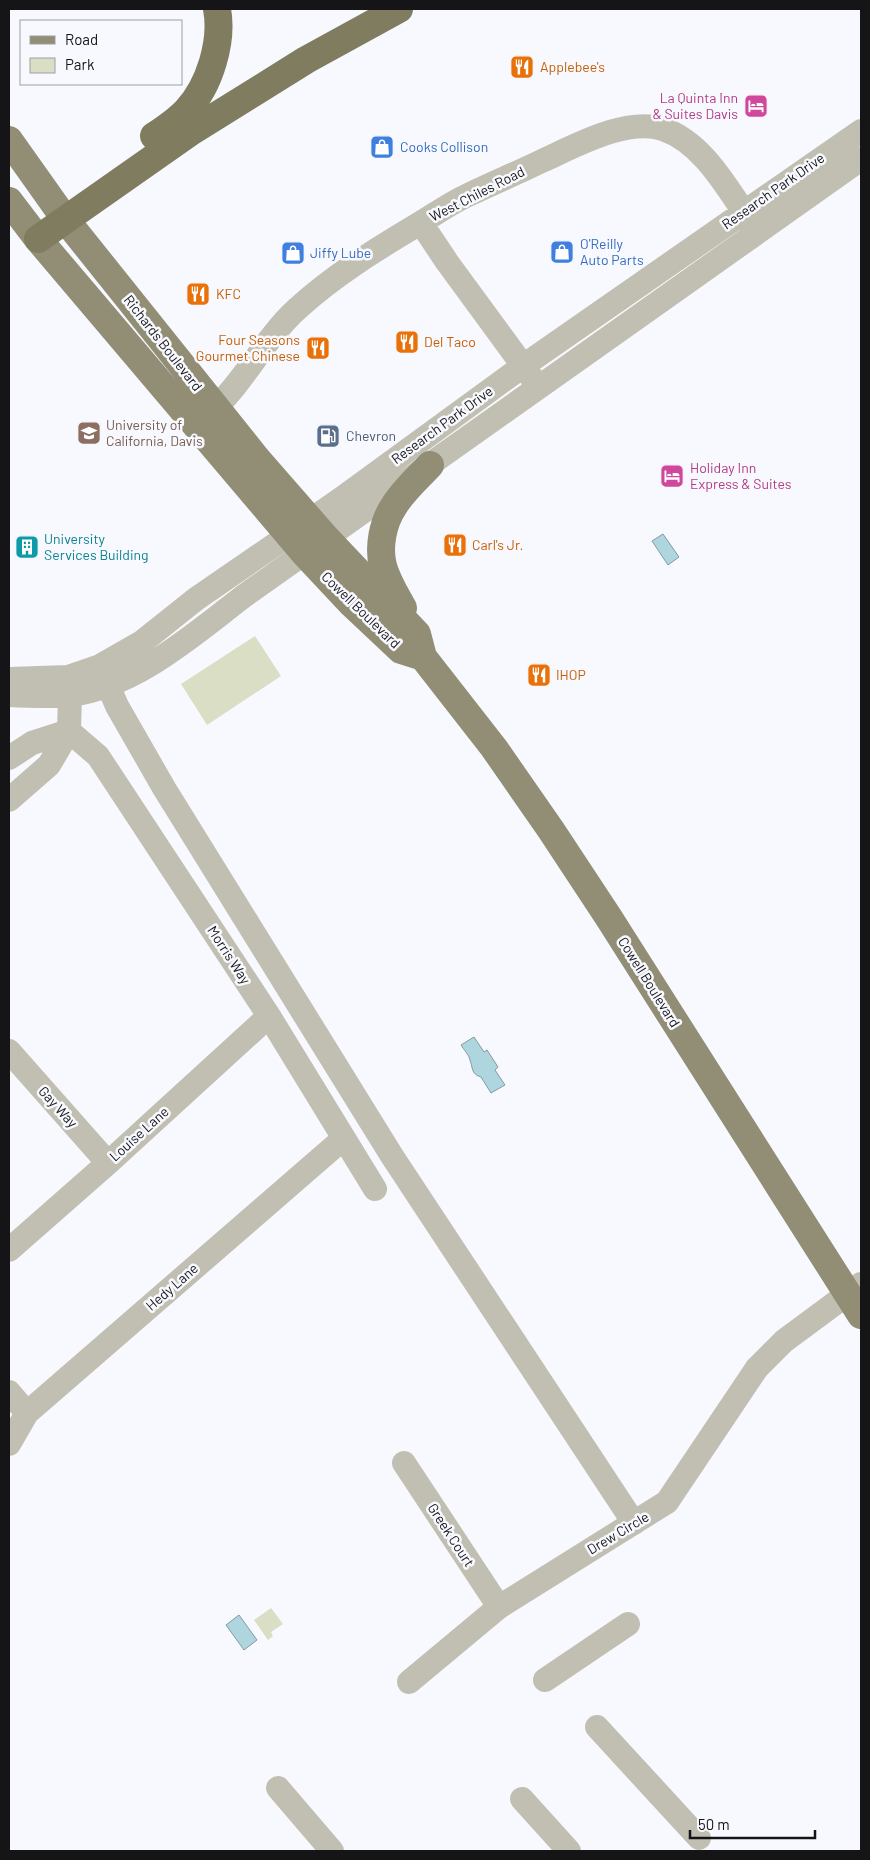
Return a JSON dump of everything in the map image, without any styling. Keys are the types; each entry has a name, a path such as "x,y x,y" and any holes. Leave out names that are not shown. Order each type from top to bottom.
{"highway":[{"path":"33,232 173,123 188,109 201,91 208,74 216,46 217,9"},
{"path":"60,212 306,60 399,9"}],"main road":[{"name":"Richards Boulevard","path":"9,140 60,212 215,408 307,537"},
{"name":"Richards Boulevard","path":"9,201 33,232 307,537"},
{"path":"420,646 383,567 381,555 386,521 394,506 430,465"},
{"name":"Cowell Boulevard","path":"307,537 350,602 400,650 420,646 556,838 857,1297"}],"street":[{"name":"West Chiles Road","path":"215,408 229,394 281,326 296,310 370,254 465,197 566,150 622,129 645,125 663,129 682,137 697,148 758,231"},
{"name":"Research Park Drive","path":"9,695 69,686 103,676 143,669 176,648 244,596 307,537 341,499 523,366 861,131"},
{"name":"Research Park Drive","path":"307,537 430,465 861,159"},
{"path":"421,222 447,262 539,387"},
{"path":"103,676 116,706 164,788 392,1156 634,1523"},
{"name":"Research Park Drive","path":"9,679 69,686"},
{"path":"9,800 49,765 69,731 69,686"},
{"path":"9,758 32,743 69,731"},
{"name":"Morris Way","path":"69,731 98,756 269,1016 375,1189"},
{"name":"Louise Lane","path":"9,1250 108,1163 269,1016"},
{"name":"Gay Way","path":"9,1051 108,1163"},
{"name":"Hedy Lane","path":"9,1444 27,1413 344,1138"},
{"name":"Drew Circle","path":"409,1682 499,1607 666,1502 757,1368 784,1342 857,1297"},
{"path":"9,1392 27,1413"},
{"name":"Greek Court","path":"404,1463 499,1607"},
{"path":"545,1680 628,1624"},
{"path":"597,1727 699,1838"},
{"path":"278,1788 332,1851"},
{"path":"522,1800 569,1851"}],"green space":[{"path":"255,636 281,676 207,725 181,684"},
{"path":"271,1608 283,1624 271,1632 273,1636 268,1640 254,1620"}],"water":[{"path":"663,534 679,557 668,565 652,541"},
{"path":"474,1037 484,1052 487,1050 498,1067 495,1070 505,1085 491,1093 481,1077 474,1072 469,1056 461,1045"},
{"path":"239,1615 257,1640 244,1650 226,1625"}],"place":[{"name":"Applebee's","path":"522,67"},
{"name":"La Quinta Inn & Suites Davis","path":"756,106"},
{"name":"Cooks Collison","path":"382,147"},
{"name":"O'Reilly Auto Parts","path":"562,252"},
{"name":"Jiffy Lube","path":"293,253"},
{"name":"KFC","path":"198,294"},
{"name":"Del Taco","path":"407,342"},
{"name":"Four Seasons Gourmet Chinese","path":"318,348"},
{"name":"University of California, Davis","path":"89,433"},
{"name":"Chevron","path":"328,436"},
{"name":"Holiday Inn Express & Suites","path":"672,476"},
{"name":"Carl's Jr.","path":"455,545"},
{"name":"University Services Building","path":"27,547"},
{"name":"IHOP","path":"539,675"}]}
